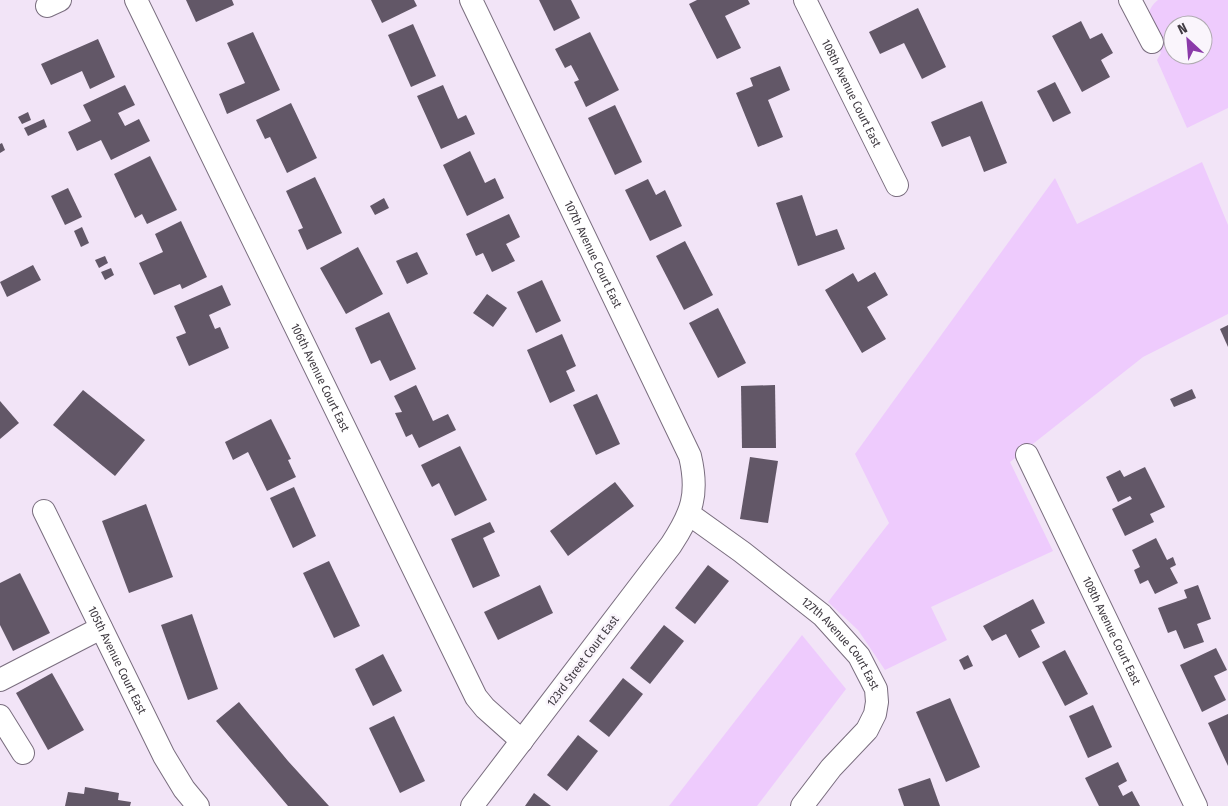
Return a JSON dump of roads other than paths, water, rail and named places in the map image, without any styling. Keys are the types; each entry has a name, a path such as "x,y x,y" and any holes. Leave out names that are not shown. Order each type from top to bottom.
{"street":[{"name":"106th Avenue Court East","path":"136,0 476,697 485,708 522,741"},
{"name":"107th Avenue Court East","path":"471,0 690,456 695,489 689,514"},
{"name":"108th Avenue Court East","path":"806,0 897,185"},
{"path":"1130,0 1152,42"},
{"name":"108th Avenue Court East","path":"1027,455 1196,806"},
{"name":"105th Avenue Court East","path":"44,511 164,756 184,789 198,806"},
{"name":"123rd Street Court East","path":"472,806 672,545 689,514"},
{"name":"127th Avenue Court East","path":"689,514 742,552 822,615 859,656 876,689 877,702 875,714 867,730 831,768 802,806"},
{"path":"0,680 101,628"},
{"path":"0,716 23,753"}]}
